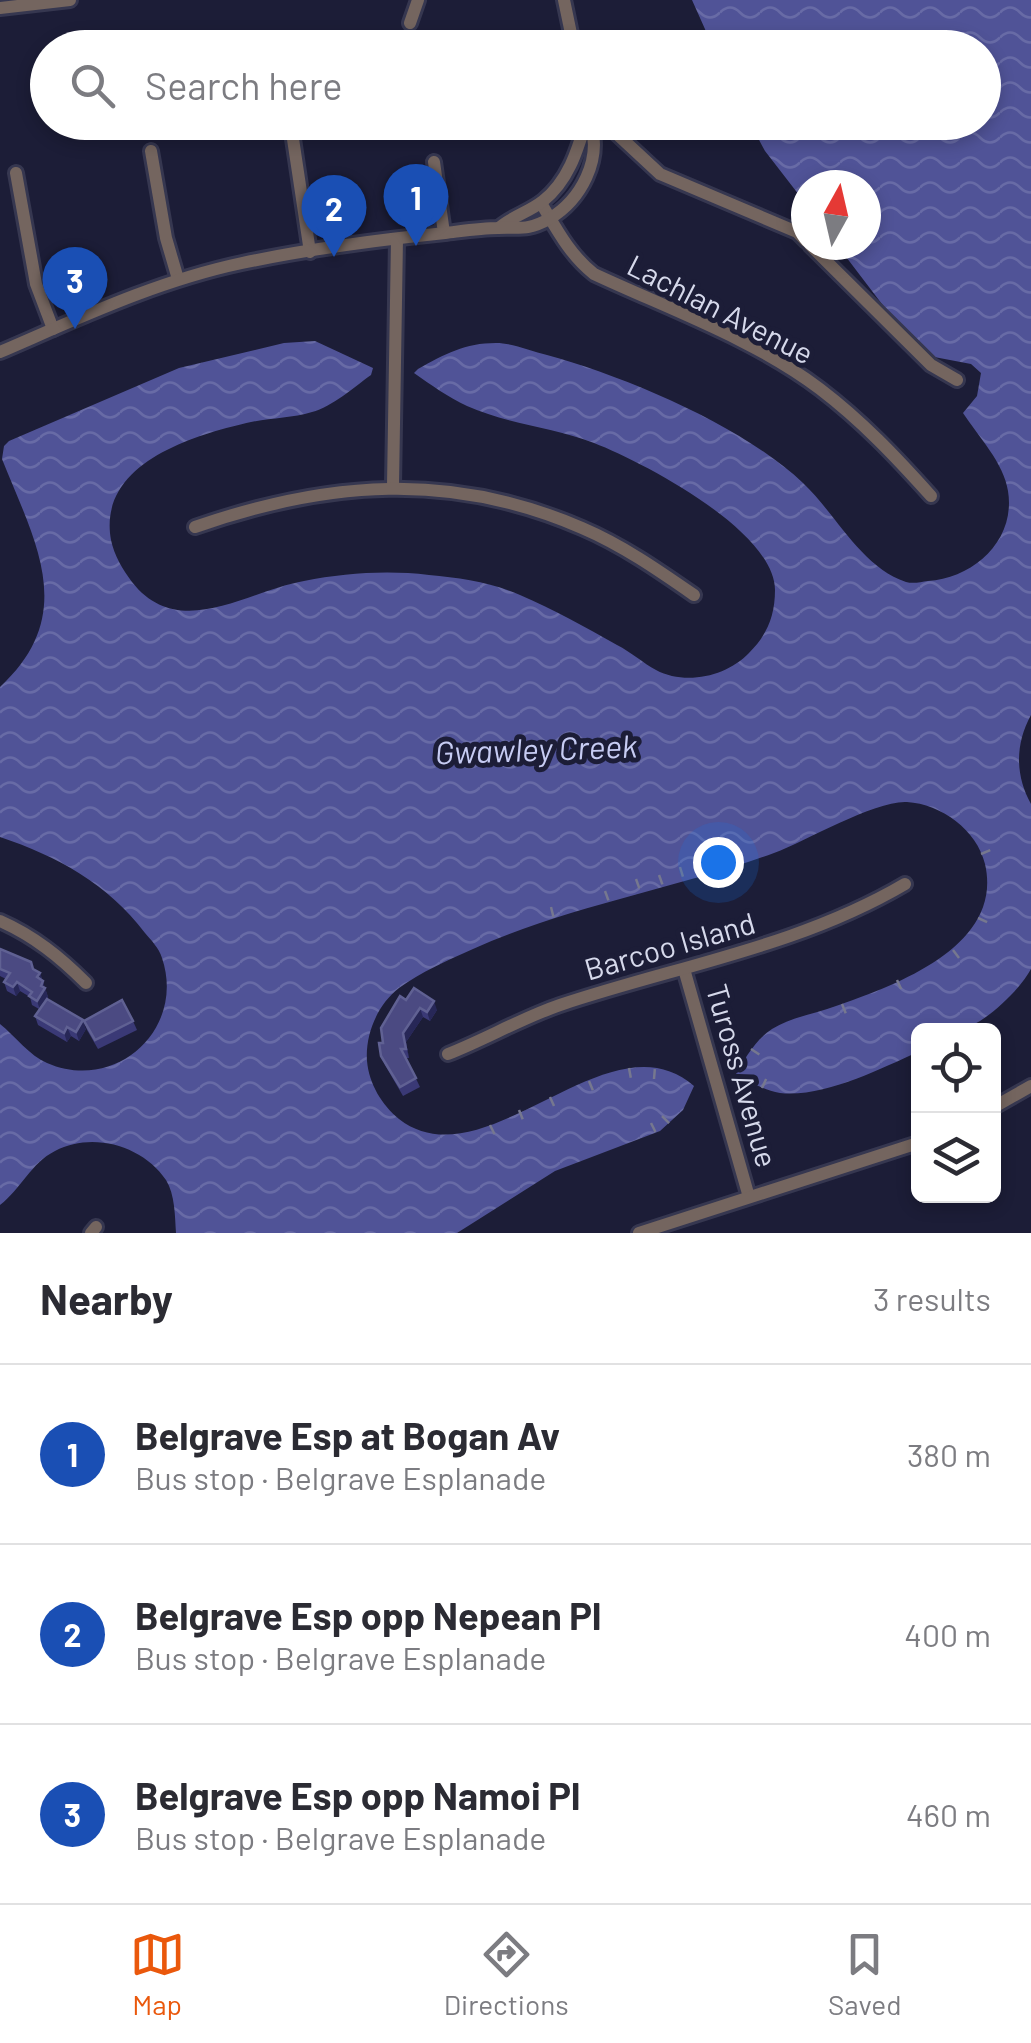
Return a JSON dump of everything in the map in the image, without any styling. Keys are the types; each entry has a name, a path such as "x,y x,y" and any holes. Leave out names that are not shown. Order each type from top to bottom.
{"street":[{"path":"0,8 70,0"},
{"path":"410,23 418,0"},
{"path":"564,0 570,30"},
{"path":"293,140 310,252"},
{"path":"500,227 541,203 568,172 581,140"},
{"path":"0,352 178,279 241,263 444,233 500,227 518,231 550,218 573,198 588,174 595,140"},
{"path":"623,140 660,174 791,229"},
{"path":"151,151 166,238 178,279"},
{"path":"434,162 444,233"},
{"path":"16,173 36,284 53,329"},
{"name":"Lachlan Avenue","path":"541,203 577,260 594,274 749,346 817,387 881,440 930,496"},
{"path":"394,486 398,239"},
{"path":"825,260 930,365 957,380"},
{"path":"195,527 248,508 312,494 394,486 460,494 521,506 582,528 634,554 694,595"},
{"name":"Barcoo Island","path":"448,1054 556,1006 826,923 905,884"},
{"path":"0,921 40,943 86,983"},
{"name":"Tuross Avenue","path":"684,969 749,1197"},
{"path":"1001,1103 1031,1086"},
{"path":"639,1233 911,1145"}],"path":[{"path":"981,854 993,849"},
{"path":"707,860 711,872"},
{"path":"680,867 684,880"},
{"path":"659,874 663,886"},
{"path":"636,879 641,893"},
{"path":"605,892 609,902"},
{"path":"550,907 554,919"},
{"path":"978,918 989,923"},
{"path":"953,950 959,958"},
{"path":"897,980 902,990"},
{"path":"842,1004 846,1014"},
{"path":"751,1048 760,1055"},
{"path":"654,1080 655,1067"},
{"path":"629,1068 631,1079"},
{"path":"762,1088 767,1077"},
{"path":"590,1081 594,1093"},
{"path":"550,1096 554,1106"},
{"path":"519,1110 523,1120"},
{"path":"662,1116 670,1124"},
{"path":"651,1123 656,1134"},
{"path":"490,1126 495,1135"}],"water":[{"name":"Gwawley Creek","path":"692,0 1031,0 1031,715 1022,737 1019,760 1031,804 1031,969 1010,997 976,1023 911,1023 911,1055 851,1081 814,1091 780,1093 735,1075 755,1044 772,1029 915,973 962,939 978,918 987,893 985,864 974,840 945,814 920,804 894,803 774,853 509,934 435,967 392,995 371,1030 367,1051 370,1078 382,1101 399,1119 433,1134 469,1132 586,1081 624,1069 660,1069 694,1086 683,1110 660,1131 555,1171 457,1233 176,1233 174,1206 166,1180 144,1158 101,1142 85,1142 55,1151 0,1205 0,1024 47,1063 73,1070 97,1069 120,1062 154,1030 164,1009 167,984 157,948 115,900 61,863 0,837 0,687 24,660 38,632 44,605 37,548 2,459 4,446 179,368 284,343 315,341 373,368 371,375 320,409 228,428 178,445 134,472 119,491 111,513 112,546 132,582 151,600 171,609 192,611 335,576 429,575 498,587 532,600 668,675 706,676 740,661 765,632 772,617 775,590 769,568 754,545 731,523 673,482 616,452 467,406 414,373 465,347 502,343 579,364 647,390 749,442 803,483 862,552 890,575 917,583 961,573 976,564 998,540 1009,509 1006,481 996,460 963,413 977,396 981,373 971,364 929,356 888,312 848,260 881,260 881,170 791,170 791,185 759,140 1001,140 1001,30 705,30"}],"building":[{"path":"0,949 31,962 40,973 37,977 45,988 37,1001 29,996 32,992 17,982 13,987 4,982 10,973 0,969"},
{"path":"414,988 434,1001 427,1012 420,1008 403,1033 406,1049 401,1049 416,1078 400,1087 381,1056 381,1028 400,996 406,1000"},
{"path":"47,999 83,1020 76,1032 67,1027 64,1033 35,1016"},
{"path":"122,1000 133,1021 95,1040 84,1021"}],"place":[{"name":"Belgrave Esp at Bogan Av","path":"416,246"},
{"name":"Belgrave Esp opp Nepean Pl","path":"334,257"},
{"name":"Belgrave Esp opp Namoi Pl","path":"75,329"}]}
